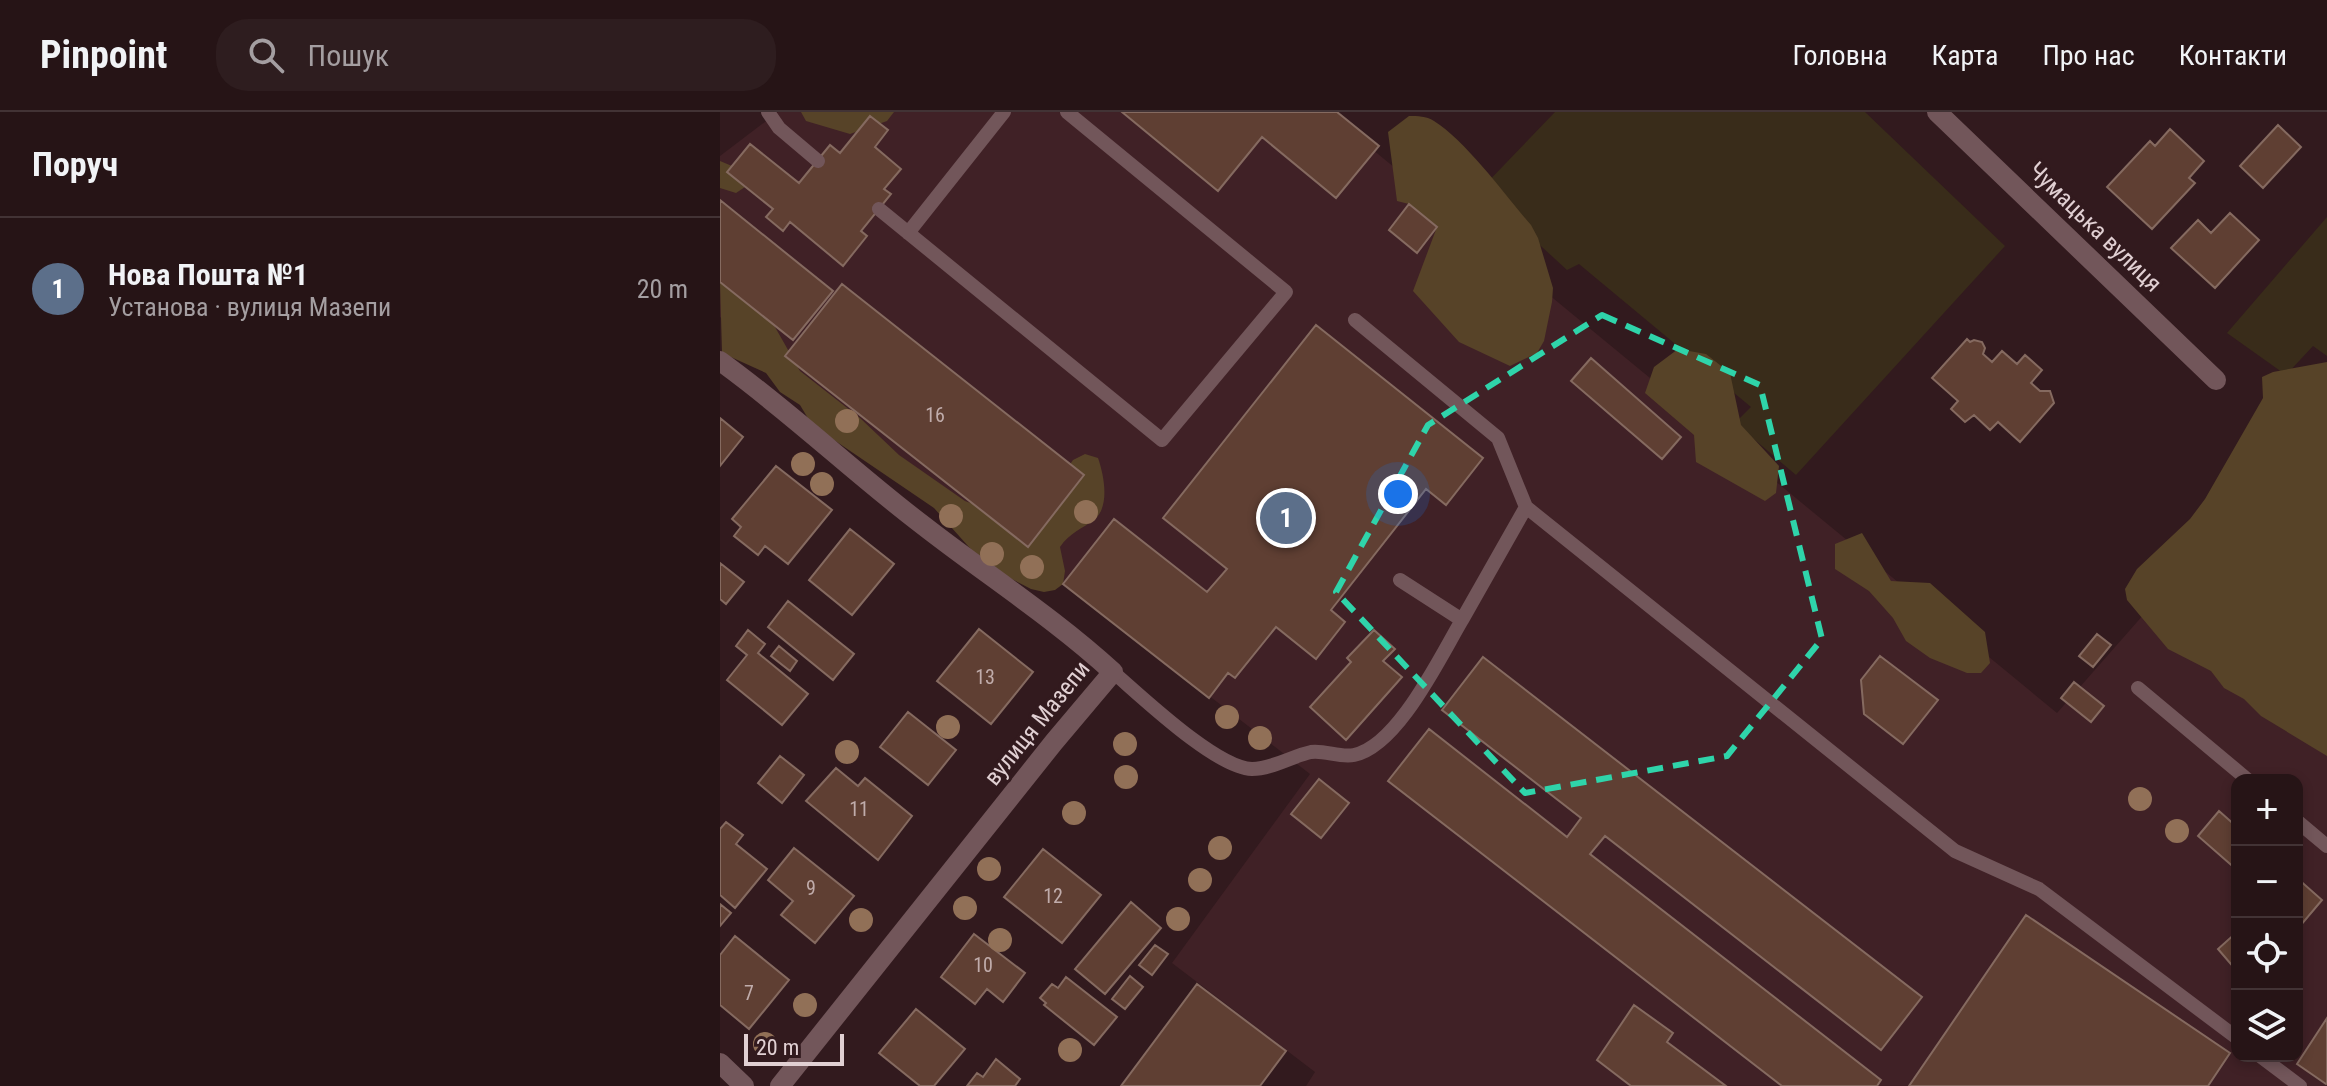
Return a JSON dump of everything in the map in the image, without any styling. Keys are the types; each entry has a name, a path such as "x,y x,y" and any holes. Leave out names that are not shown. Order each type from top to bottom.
{"street":[{"name":"Чумацька вулиця","path":"1937,112 2216,380"},
{"name":"вулиця Мазепи","path":"720,361 755,386 922,525 1079,640 1113,672 780,1086"},
{"path":"720,1063 744,1086"}],"lane":[{"path":"768,112 779,128 818,161"},
{"path":"908,233 1004,112"},
{"path":"879,209 1162,440 1286,292 1067,112"},
{"path":"1355,320 1498,438 1526,507 1955,851 2039,889 2231,1033"},
{"path":"1113,672 1191,738 1229,761 1250,769 1313,752 1350,756 1366,751 1397,727 1526,507"},
{"path":"1400,580 1462,620"},
{"path":"2138,688 2241,774"},
{"path":"2303,826 2327,846"},
{"path":"2268,1062 2300,1086"}],"highlighted area":[{"path":"1602,315 1760,385 1822,639 1727,756 1525,793 1336,592 1428,425"}],"shaded area":[{"path":"778,112 1327,112 2057,713 2327,406 2327,1086 1306,1086 1315,1072 1172,963 1310,774 720,317 720,156"},
{"path":"801,112 894,112 887,121 850,134 806,121"},
{"path":"1555,112 1865,112 2005,246 1796,475 1735,423 1751,407 1579,264 1567,270 1480,190"},
{"path":"1409,116 1431,119 1447,130 1485,170 1531,225 1538,238 1553,288 1544,341 1537,353 1510,366 1459,342 1413,291 1437,227 1409,204 1397,201 1388,132"},
{"path":"720,161 732,166 745,187 736,193 720,188"},
{"path":"2327,217 2327,356 2313,346 2286,375 2227,333"},
{"path":"720,282 748,299 775,327 800,371 860,418 899,455 965,501 1029,524 1073,460 1085,454 1098,458 1104,481 1103,506 1095,519 1060,547 1065,571 1063,584 1055,590 1044,592 1031,589 985,565 934,508 812,425 800,405 780,392 766,373 722,353"},
{"path":"1678,349 1706,354 1730,373 1741,425 1779,466 1776,493 1765,501 1696,462 1694,435 1645,393 1654,367"},
{"path":"2327,362 2327,756 2261,716 2244,699 2224,688 2211,671 2168,649 2127,600 2125,589 2137,569 2190,519 2205,499 2263,398 2262,377"},
{"path":"1862,533 1891,581 1930,583 1985,632 1990,663 1981,673 1967,673 1930,658 1906,641 1893,618 1869,591 1835,569 1835,544"}],"building":[{"path":"1122,112 1337,112 1379,146 1336,198 1262,137 1218,191"},
{"path":"870,116 888,130 875,147 901,169 884,189 891,194 861,231 867,236 843,266 790,222 783,231 766,217 773,209 727,172 750,144 799,183 830,145 840,153"},
{"path":"2278,125 2301,147 2263,188 2240,166"},
{"path":"2170,129 2204,161 2189,178 2195,183 2152,229 2107,187 2150,141 2155,146"},
{"path":"720,200 833,291 793,340 720,282"},
{"path":"1409,204 1437,227 1417,253 1389,230"},
{"path":"2230,213 2259,240 2215,288 2171,248 2198,220 2211,233"},
{"path":"842,284 1084,475 1028,547 785,356"},
{"path":"1316,325 1483,458 1446,505 1426,489 1331,610 1345,622 1316,659 1276,627 1235,678 1228,673 1209,698 1063,584 1114,519 1207,592 1227,569 1163,518"},
{"path":"1967,339 1982,342 1985,348 1983,354 1992,362 2002,351 2017,364 2025,355 2042,370 2031,383 2040,391 2050,391 2054,403 2020,442 1998,422 1990,430 1974,415 1965,422 1951,409 1958,401 1932,378"},
{"path":"1591,358 1681,437 1662,459 1571,381"},
{"path":"720,418 743,437 720,466"},
{"path":"776,466 832,510 788,564 765,546 758,555 734,536 741,527 732,519"},
{"path":"850,529 894,564 852,615 809,580"},
{"path":"720,563 744,582 726,604 720,599"},
{"path":"788,601 854,654 833,680 768,627"},
{"path":"979,629 1033,672 991,724 937,681"},
{"path":"748,630 765,644 758,653 808,694 782,725 727,680 747,655 736,646"},
{"path":"1374,630 1395,649 1383,661 1402,677 1346,740 1310,707 1351,662 1347,658"},
{"path":"2097,634 2111,645 2093,667 2079,656"},
{"path":"779,646 797,661 790,671 771,656"},
{"path":"1880,656 1938,700 1903,744 1864,714 1861,680"},
{"path":"1483,657 1922,997 1881,1050 1605,836 1590,854 1881,1080 1877,1086 1782,1086 1388,781 1429,729 1567,837 1581,818 1442,710"},
{"path":"2074,682 2104,706 2091,722 2061,698"},
{"path":"908,712 956,750 928,785 880,747"},
{"path":"780,756 804,775 782,803 758,783"},
{"path":"836,768 858,786 865,778 912,816 878,860 806,801"},
{"path":"1319,779 1349,803 1321,838 1291,814"},
{"path":"2219,811 2231,822 2231,865 2198,836"},
{"path":"726,822 743,835 736,844 767,869 735,908 720,895 720,829"},
{"path":"794,848 854,896 815,943 781,915 793,901 768,880"},
{"path":"1043,849 1101,895 1062,943 1004,897"},
{"path":"2303,883 2322,900 2303,923"},
{"path":"1131,902 1161,928 1105,994 1075,969"},
{"path":"720,904 731,913 720,926"},
{"path":"2026,915 2230,1053 2208,1086 1909,1086"},
{"path":"974,934 1025,973 1003,1002 987,989 975,1004 941,977"},
{"path":"735,936 789,980 749,1029 720,1005 720,955"},
{"path":"2231,937 2231,964 2218,949"},
{"path":"1155,945 1168,954 1152,975 1139,965"},
{"path":"1130,976 1143,987 1125,1009 1112,999"},
{"path":"1066,977 1117,1017 1094,1045 1044,1005 1046,1003 1040,998 1052,984 1058,988"},
{"path":"1197,984 1286,1051 1260,1086 1121,1086"},
{"path":"1634,1005 1673,1033 1667,1042 1726,1086 1631,1086 1597,1060"},
{"path":"916,1009 965,1049 934,1086 920,1086 879,1053"},
{"path":"2327,1018 2326,1084 2297,1064 2303,1062 2303,1055"},
{"path":"996,1059 1020,1079 1015,1086 967,1086 977,1073 983,1077"}],"place":[{"name":"Нова Пошта №1","path":"1286,518"}]}
